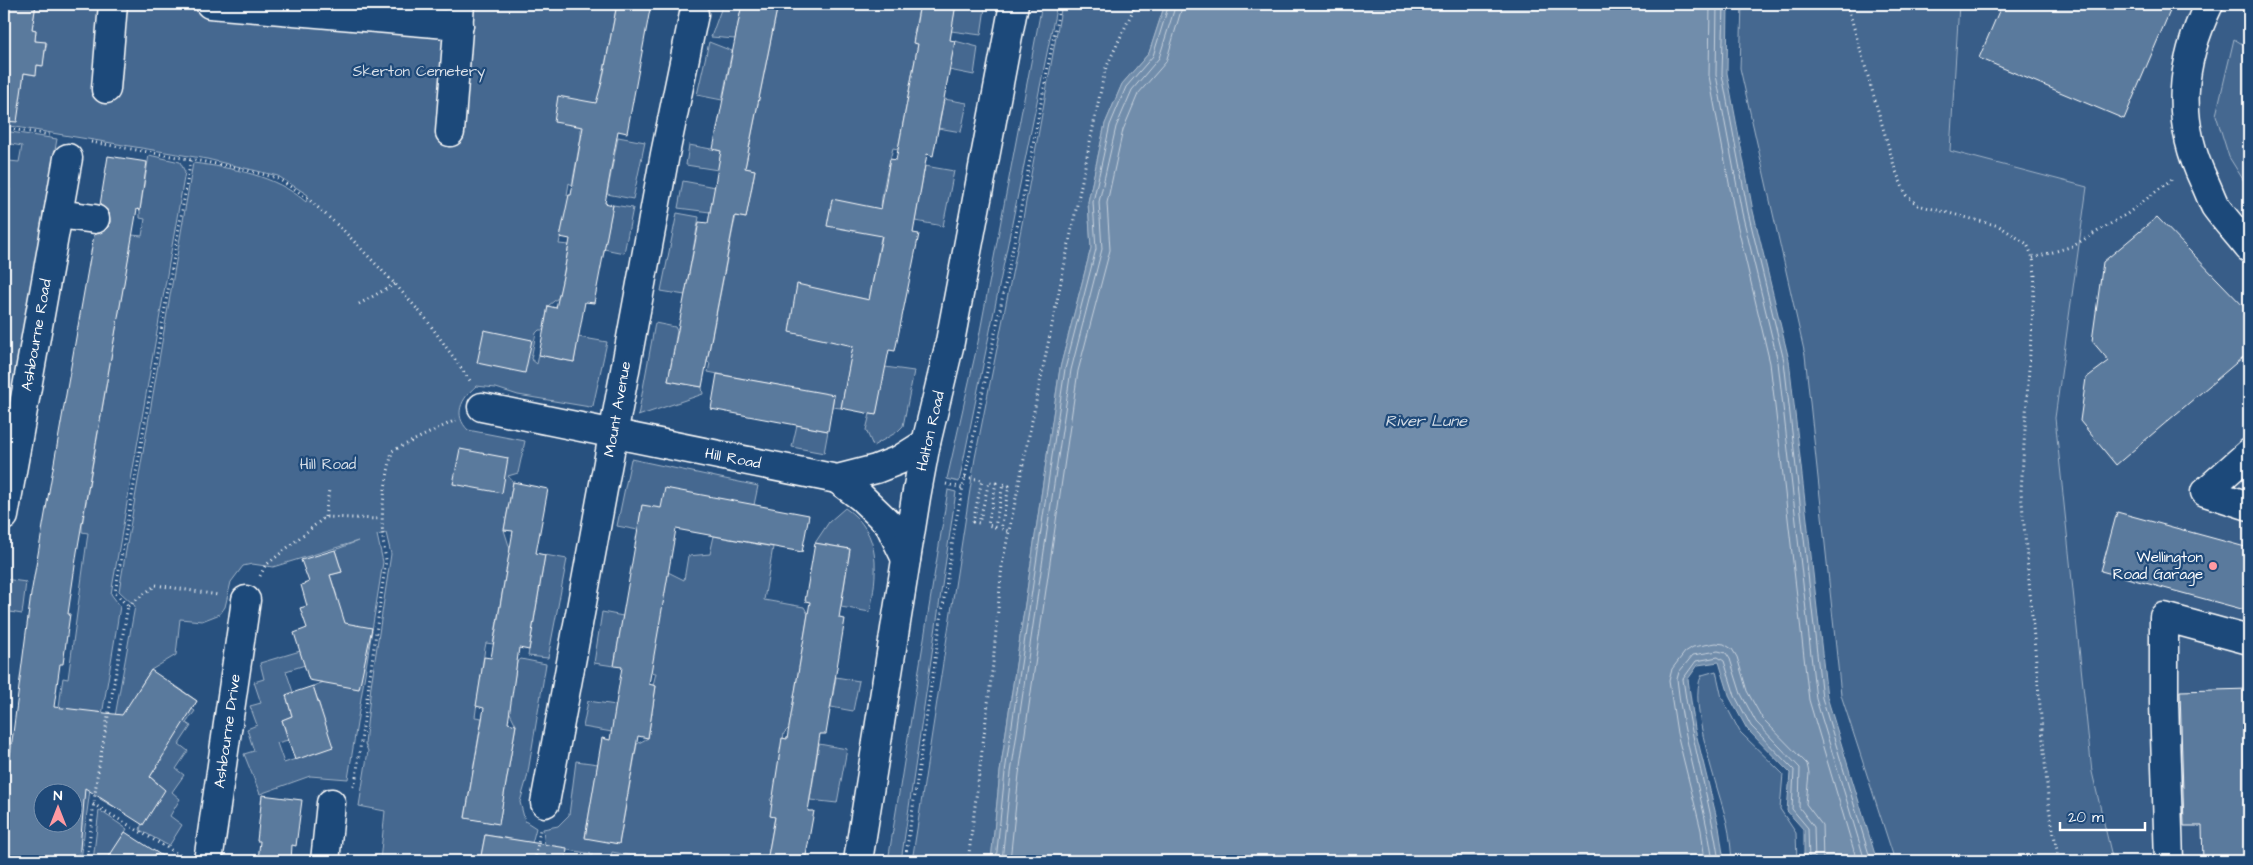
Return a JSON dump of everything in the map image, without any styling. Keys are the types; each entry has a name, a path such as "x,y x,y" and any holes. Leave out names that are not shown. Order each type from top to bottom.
{"street":[{"path":"106,89 113,4"},
{"path":"210,4 459,15 450,132"},
{"name":"Halton Road","path":"858,861 926,443 949,347 1014,4"},
{"path":"2209,4 2201,20 2187,66 2184,110 2187,138 2195,162 2215,205 2249,248"},
{"name":"Mount Avenue","path":"543,813 612,434 665,154 694,14"},
{"name":"Ashbourne Road","path":"4,516 70,145"},
{"path":"58,214 95,219"},
{"name":"Hill Road","path":"482,406 837,479 861,497 889,524 906,559"},
{"name":"Hill Road","path":"837,479 876,469 899,460 926,443"},
{"path":"2249,453 2204,492 2249,506"},
{"name":"Ashbourne Drive","path":"195,859 234,598"},
{"path":"2169,861 2164,702 2164,617 2249,640"},
{"path":"325,861 331,803"}],"path":[{"path":"905,861 955,525 1060,4"},
{"path":"968,861 993,664 1002,565 1105,70 1136,4"},
{"path":"1847,4 1895,169 1906,195 1918,206 1999,226 2027,244 2033,258 2035,275 2020,491 2049,808 2059,861"},
{"path":"4,128 70,145 191,159 278,178 305,196 344,231 395,284 426,319 477,391 482,406 392,451 381,519 386,560 356,779"},
{"path":"128,606 115,593 191,159"},
{"path":"2033,258 2072,246 2088,237 2126,214 2195,162"},
{"path":"359,304 395,284"},
{"path":"965,477 982,480 973,522 979,523 989,482 996,483 988,525 995,527 1002,484 1009,486 1001,529 1010,531"},
{"path":"940,483 963,488"},
{"path":"325,517 329,490"},
{"path":"266,566 325,517 381,519"},
{"path":"87,861 93,804 128,606 156,585 234,598"},
{"path":"93,804 195,859"},
{"path":"535,861 543,813"}],"shaded area":[{"path":"1959,4 2249,4 2249,861 2113,861 2092,773 2055,418 2087,187 1950,151"}],"green space":[{"name":"Skerton Cemetery","path":"36,4 617,4 593,126 581,124 581,137 572,185 569,183 567,195 578,198 574,220 564,219 559,244 569,245 559,297 548,306 544,330 539,330 536,333 531,359 537,364 539,355 574,362 578,337 607,342 593,406 518,395 496,388 476,386 466,396 460,413 463,424 468,430 525,441 518,473 508,476 513,482 504,530 510,549 493,644 486,643 485,648 475,717 482,718 465,817 499,824 516,725 509,711 517,662 521,659 546,664 527,778 520,802 525,821 536,828 532,843 485,835 480,861 380,861 385,811 359,806 368,751 365,744 371,686 391,554 386,533 377,535 383,562 348,779 310,776 260,794 244,754 254,751 247,729 257,725 250,706 261,703 254,682 264,679 260,663 300,651 305,665 286,671 293,692 286,695 292,716 282,720 288,740 277,743 284,763 313,753 320,707 313,686 324,682 327,600 337,596 330,575 342,572 335,550 358,541 273,567 252,564 243,566 231,582 225,607 220,614 202,621 180,619 176,655 151,670 138,690 128,790 116,808 100,799 135,606 119,591 193,163 238,170 267,179 281,185 306,202 308,195 278,176 207,159 4,125 4,115 17,117 24,73 35,75 37,65 42,66 47,43 35,41 36,30 32,29"},
{"path":"723,4 742,4 735,39 711,37"},
{"path":"778,4 920,4 914,33 920,34 898,149 893,148 884,188 881,210 883,227 869,300 851,296 849,310 854,343 841,408 832,407 834,396 708,372 710,363 707,362 733,228 736,216 746,218 755,170 745,168"},
{"path":"956,4 985,8 981,35 951,31"},
{"path":"1042,4 1057,4 959,482 947,479 978,342"},
{"path":"1062,4 1165,4 1149,53 1122,84 1105,124 1088,202 1091,248 1060,368 1000,772 991,861 912,861 975,458 1022,224"},
{"path":"1742,4 1959,4 1950,151 2087,187 2055,418 2092,772 2113,861 1895,861 1841,695 1805,355 1740,68"},
{"path":"2234,39 2249,48 2249,189 2229,157 2216,115"},
{"path":"955,41 978,47 974,75 949,70"},
{"path":"709,42 732,51 722,100 697,95"},
{"path":"944,99 967,103 961,132 938,128"},
{"path":"4,131 57,139 4,434 4,203 8,204 10,189 5,188 9,161 19,162 22,146 11,144 10,148 4,147"},
{"path":"618,137 645,142 633,199 607,194"},
{"path":"689,145 722,151 718,170 686,165"},
{"path":"149,155 180,162 185,172 111,594 120,606 94,765 81,861 40,861 43,832 82,832 82,782 50,782 61,691 63,678 68,679 88,533 82,532 82,526 132,235 142,236 145,219 140,218"},
{"path":"925,166 954,171 943,226 915,221"},
{"path":"683,181 715,187 710,212 678,208"},
{"path":"613,205 633,208 624,253 604,249"},
{"path":"677,213 699,217 685,295 661,291"},
{"path":"655,323 675,327 677,331 668,381 702,387 703,394 638,416"},
{"path":"885,367 914,371 903,426 897,432 873,446 866,430 870,414 876,414"},
{"path":"797,425 828,431 824,453 792,447"},
{"path":"631,459 758,486 754,505 678,511 642,506 638,530 617,526"},
{"path":"948,490 956,492 901,861 888,861"},
{"path":"845,508 866,529 871,542 875,569 870,612 841,607 850,549 815,543 829,522"},
{"path":"714,536 773,547 764,600 804,607 808,614 789,728 784,733 774,794 770,800 777,806 767,861 659,861 612,852 610,861 591,861 592,854 545,846 543,829 558,826 569,815 576,761 598,764 585,837 619,844 637,744 648,738 656,686 653,685 656,673 650,672 668,572 684,580 688,556 710,554"},
{"path":"545,555 567,559 548,658 528,656"},
{"path":"4,579 26,582 22,614 4,611"},
{"path":"602,612 623,616 614,666 594,663"},
{"path":"1716,671 1722,698 1740,732 1783,774 1780,809 1796,833 1797,861 1732,861 1727,823 1706,748 1698,705 1698,688 1702,675"},
{"path":"836,677 859,681 853,711 831,707"},
{"path":"176,686 197,701 192,709 195,711 186,723 191,726 179,744 188,751 176,769 184,775 172,792 180,799 170,816 182,825 169,846 140,830 147,801 158,783 150,777 162,759 154,754 163,706"},
{"path":"588,701 616,705 612,732 583,727"},
{"path":"819,744 847,749 837,803 810,800"},
{"path":"99,810 127,829 112,853 121,859 120,861 93,861"}],"water":[{"name":"River Lune","path":"1165,4 1728,4 1727,73 1753,211 1789,360 1827,697 1877,861 1804,861 1804,830 1787,811 1790,773 1747,729 1730,698 1719,662 1698,665 1688,679 1695,729 1719,827 1724,861 991,861 1000,772 1060,368 1091,248 1088,202 1105,124 1122,84 1149,53"}],"building":[{"path":"4,4 36,4 32,29 36,30 35,41 46,42 43,66 37,65 36,75 24,73 17,122 4,121"},
{"path":"617,4 651,4 627,133 618,131 605,203 613,205 594,303 585,302 574,362 539,355 548,306 556,308 564,272 570,239 560,237 569,195 571,195 583,127 554,122 558,96 596,103 602,82"},
{"path":"742,4 778,4 745,168 755,170 746,218 735,216 702,387 668,381 699,222 708,223 721,151 713,149"},
{"path":"920,4 956,4 950,40 955,41 933,156 927,154 913,233 919,234 895,351 889,350 876,415 841,408 853,346 789,332 797,284 869,300 882,236 827,226 832,199 881,209 890,159 896,160 918,44 913,43"},
{"path":"2002,4 2173,4 2124,119 1979,58"},
{"path":"108,156 147,162 140,210 137,209 77,552 63,664 60,664 54,707 122,715 151,670 197,701 150,777 165,790 143,825 85,788 82,824 82,782 32,782 32,832 81,832 79,861 4,861 4,803 31,594 94,235 107,229 110,222 109,213 100,205"},
{"path":"2157,217 2249,312 2249,352 2116,465 2080,421 2086,378 2109,361 2092,341 2103,262"},
{"path":"484,330 532,340 525,373 477,363"},
{"path":"717,374 834,395 828,431 711,409"},
{"path":"460,449 508,458 502,493 453,484"},
{"path":"513,482 548,489 536,553 545,555 529,650 519,648 508,723 516,725 499,824 465,818 484,708 476,706 484,657 491,658 513,531 504,530"},
{"path":"665,488 809,515 802,552 676,529 649,684 656,686 648,738 638,736 619,844 585,838 602,738 610,740 622,667 614,666 642,505 661,508"},
{"path":"2117,512 2249,548 2249,611 2101,571"},
{"path":"815,543 850,549 839,618 845,619 826,734 820,734 808,811 814,811 805,861 767,861 775,817 770,816 782,738 787,739 810,602 805,601"},
{"path":"335,550 342,572 330,575 345,623 372,628 359,689 309,680 294,633 307,628 300,608 307,606 301,585 309,582 301,560"},
{"path":"313,686 333,747 295,760 282,720 292,716 286,695"},
{"path":"2249,689 2249,861 2203,861 2202,826 2184,826 2180,691"},
{"path":"262,795 302,800 296,846 292,845 291,861 258,861 260,841 257,841"},
{"path":"125,832 170,861 106,861"},
{"path":"485,835 567,848 566,861 480,861"}],"place":[{"name":"Wellington Road Garage","path":"2213,566"}]}
